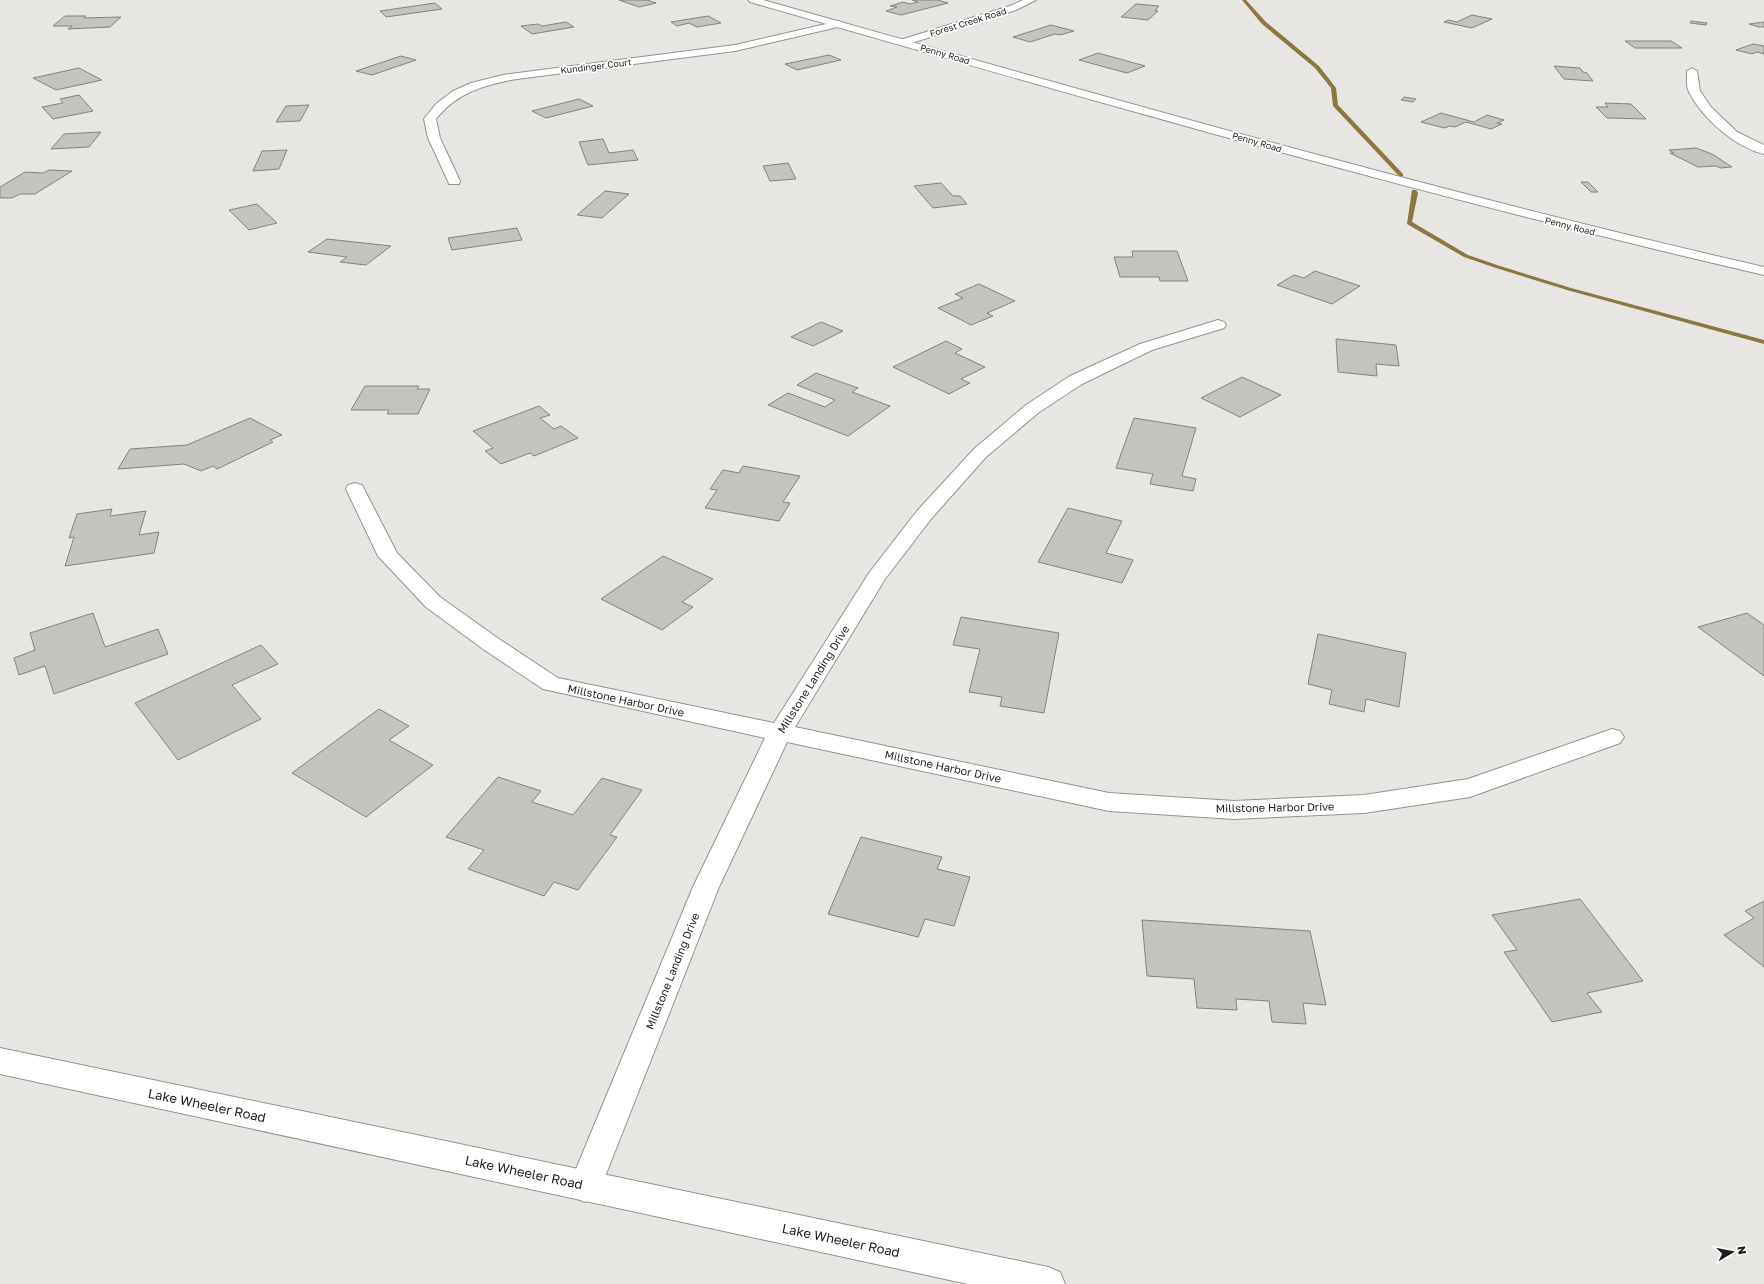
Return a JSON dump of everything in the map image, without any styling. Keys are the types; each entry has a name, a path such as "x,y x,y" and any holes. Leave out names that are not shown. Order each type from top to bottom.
{"street":[{"name":"Penny Road","path":"753,0 1400,181 1554,222 1764,271"},
{"name":"Forest Creek Road","path":"904,42 1013,8 1031,0"},
{"name":"Kundinger Court","path":"454,181 434,138 430,119 441,105 461,92 473,87 506,78 542,72 722,50 771,41 839,24"},
{"path":"1692,71 1694,90 1707,108 1733,135 1764,150"},
{"name":"Millstone Landing Drive","path":"585,1186 706,886 780,732 876,578 924,515 980,453 1032,409 1076,380 1146,347 1218,325"},
{"name":"Millstone Harbor Drive","path":"355,489 388,556 432,602 551,684 1109,802 1234,810 1364,804 1470,788 1612,737"},
{"name":"Lake Wheeler Road","path":"0,1061 1048,1284"}],"building":[{"path":"619,0 647,0 656,3 639,7"},
{"path":"912,0 938,0 948,3 901,15 886,11 897,7 890,6 903,2 910,4 918,2"},
{"path":"435,3 442,9 386,17 380,11"},
{"path":"1136,4 1159,6 1155,11 1158,11 1148,20 1121,17"},
{"path":"1472,15 1492,19 1472,28 1444,22 1448,20 1457,22"},
{"path":"65,16 86,16 84,18 121,17 110,27 68,29 72,26 53,26"},
{"path":"708,16 721,23 697,27 689,23 677,26 671,22"},
{"path":"1691,21 1707,23 1706,25 1690,23"},
{"path":"566,22 574,27 532,34 521,26 538,24 542,26"},
{"path":"1764,22 1764,27 1749,24"},
{"path":"1051,25 1074,31 1060,35 1055,34 1030,42 1013,37"},
{"path":"1625,41 1671,41 1682,48 1635,48"},
{"path":"1753,44 1764,46 1764,54 1757,52 1752,54 1736,50"},
{"path":"1098,53 1145,66 1127,73 1079,60"},
{"path":"829,55 841,60 797,70 785,64"},
{"path":"401,56 416,60 372,75 356,71"},
{"path":"1554,66 1580,68 1583,72 1587,73 1593,81 1564,79"},
{"path":"79,68 102,80 56,90 33,78"},
{"path":"79,95 93,111 53,119 42,107 63,103 60,99"},
{"path":"1404,97 1416,99 1413,102 1401,100"},
{"path":"579,99 593,106 546,118 532,111"},
{"path":"1605,103 1631,104 1646,119 1607,118 1596,107 1608,107"},
{"path":"309,105 300,121 276,122 286,106"},
{"path":"1441,113 1474,122 1487,115 1504,120 1497,123 1502,124 1491,129 1466,122 1455,127 1450,126 1444,128 1421,122"},
{"path":"101,132 89,147 51,149 64,134"},
{"path":"603,139 609,153 633,150 638,160 588,165 579,142"},
{"path":"1696,148 1712,154 1732,167 1698,167 1670,153 1674,153 1669,150"},
{"path":"287,150 279,169 253,171 262,151"},
{"path":"788,163 796,179 770,181 763,166"},
{"path":"49,170 72,171 35,194 20,194 12,198 0,198 0,187 25,172 43,173"},
{"path":"1581,182 1588,182 1598,192 1591,192"},
{"path":"941,183 953,196 960,196 967,204 933,208 914,186"},
{"path":"605,191 629,194 602,218 577,215"},
{"path":"257,204 277,223 249,230 229,210"},
{"path":"517,228 522,240 452,250 448,238"},
{"path":"327,239 391,246 366,265 340,262 347,257 308,252"},
{"path":"1132,251 1177,251 1188,281 1160,281 1159,277 1120,277 1114,257 1133,257"},
{"path":"1315,271 1360,286 1332,304 1277,285 1294,275 1304,278"},
{"path":"979,284 1015,301 987,313 993,316 971,325 938,308 963,298 955,294"},
{"path":"821,322 843,331 813,346 791,337"},
{"path":"1336,339 1396,345 1399,366 1376,364 1377,376 1338,372"},
{"path":"946,341 962,349 955,353 985,367 961,379 970,383 949,394 893,367"},
{"path":"816,373 858,388 852,392 890,406 848,436 768,405 788,393 825,407 835,400 797,385"},
{"path":"1242,377 1281,395 1240,417 1201,398"},
{"path":"365,386 419,386 417,389 430,389 418,414 387,414 389,410 351,410"},
{"path":"539,406 550,415 540,418 554,429 561,426 578,438 534,456 530,453 501,464 485,451 493,448 473,431"},
{"path":"250,418 282,435 270,440 273,442 217,469 213,466 201,471 184,464 118,469 130,449 187,445"},
{"path":"1134,418 1196,428 1182,476 1196,479 1193,491 1150,484 1153,474 1116,468"},
{"path":"743,466 800,476 783,502 790,503 779,521 705,508 717,490 710,489 723,470 739,473"},
{"path":"1068,508 1122,521 1106,553 1133,560 1122,583 1038,562"},
{"path":"112,509 110,516 146,511 139,535 159,532 154,553 65,566 74,537 69,538 77,514"},
{"path":"663,556 713,579 682,602 693,607 662,630 601,599"},
{"path":"93,613 105,647 158,629 168,654 54,694 45,666 19,675 14,658 35,650 30,633"},
{"path":"1747,613 1764,625 1764,676 1698,627"},
{"path":"961,617 1059,633 1044,713 1000,706 1002,697 969,692 980,649 953,645"},
{"path":"1318,634 1406,653 1399,707 1366,699 1364,712 1329,704 1332,690 1308,684"},
{"path":"261,645 278,664 232,685 261,719 178,760 135,703"},
{"path":"379,709 409,726 389,740 433,765 366,817 292,773"},
{"path":"498,777 541,791 532,802 573,815 602,778 642,790 610,835 617,837 578,890 554,882 544,896 468,869 484,850 446,837"},
{"path":"861,837 942,857 937,869 970,877 954,926 925,919 918,937 828,914"},
{"path":"1580,899 1643,981 1587,993 1602,1012 1552,1022 1504,952 1517,950 1492,915"},
{"path":"1764,901 1764,967 1724,935 1754,918 1745,911"},
{"path":"1142,920 1310,931 1326,1005 1303,1003 1306,1024 1272,1022 1269,1001 1236,999 1237,1010 1197,1008 1194,979 1147,976"}],"waterway":[{"path":"1244,0 1264,23 1317,67 1333,88 1335,105 1401,175"},
{"path":"1414,191 1415,193 1409,223 1466,256 1569,289 1764,342"}]}
